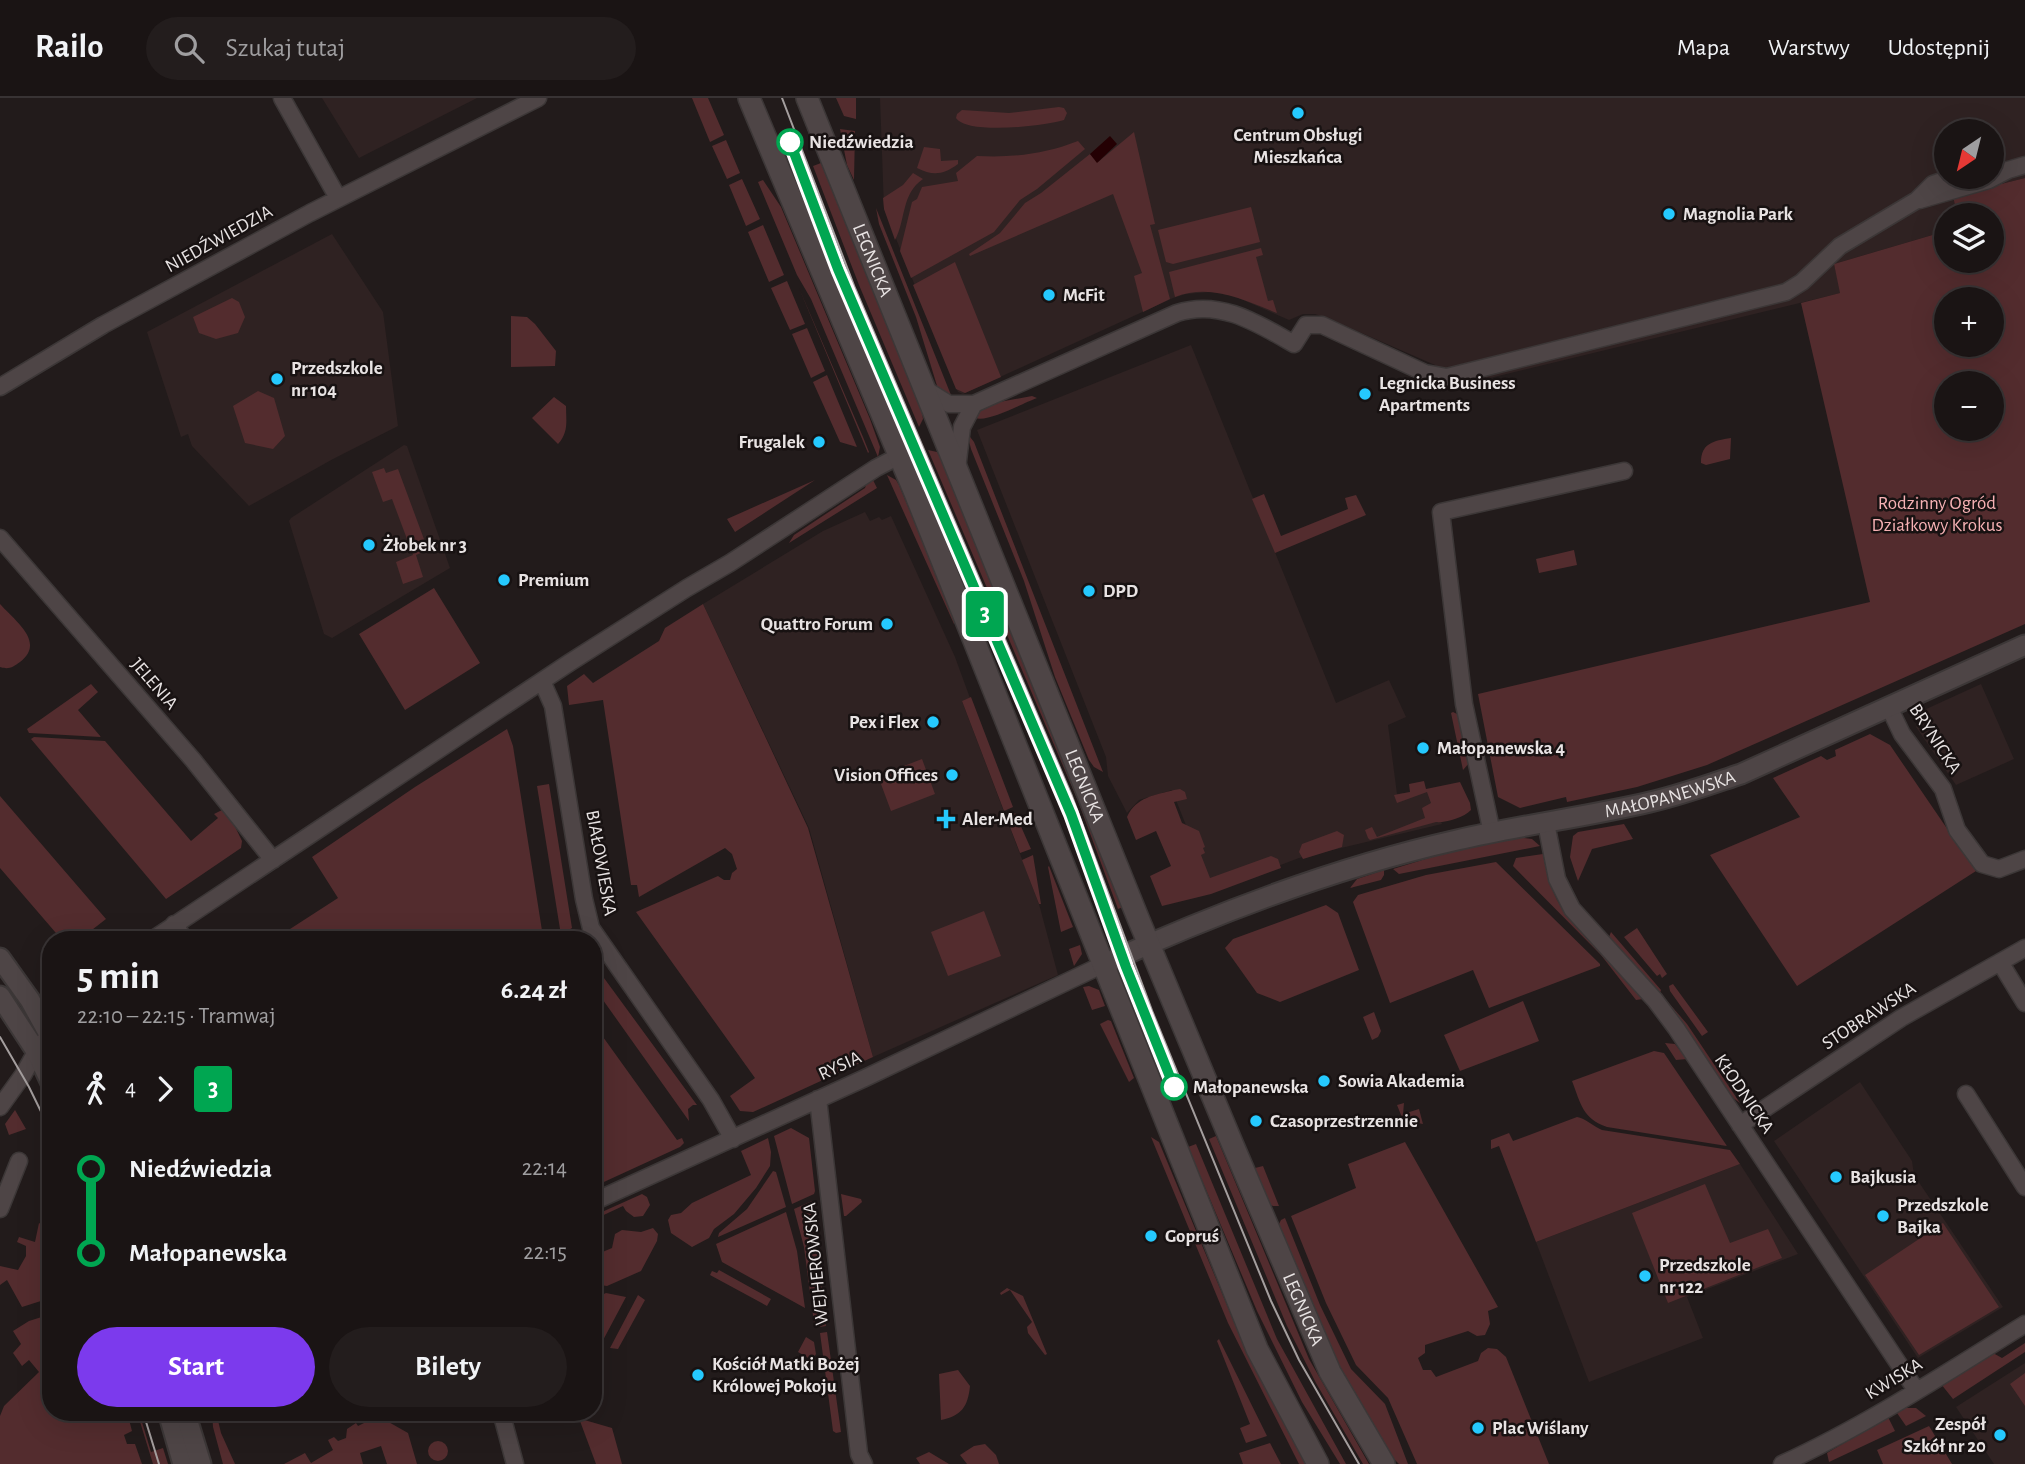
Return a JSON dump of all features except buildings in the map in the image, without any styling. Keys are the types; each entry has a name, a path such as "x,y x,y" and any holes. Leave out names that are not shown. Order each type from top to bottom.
{"main road":[{"path":"749,98 991,679 1102,965 1257,1349 1318,1464"},
{"name":"LEGNICKA","path":"807,98 1149,944 1330,1373 1384,1464"}],"street":[{"path":"282,98 338,198"},
{"name":"NIEDŹWIEDZIA","path":"0,387 103,325 338,198 538,98"},
{"path":"1917,200 1989,180 2025,165"},
{"path":"2004,170 2008,170"},
{"path":"923,387 949,404 974,404 1177,313 1202,308 1228,312 1270,330 1294,344 1306,325 1322,324 1425,373 1447,377 1786,292 1802,282 1840,246 1917,200 1934,184"},
{"path":"957,470 962,427 974,404"},
{"path":"164,931 542,681 869,472 899,456"},
{"path":"1492,833 1464,704 1441,512 1624,471"},
{"name":"JELENIA","path":"0,538 193,760 273,860"},
{"name":"MAŁOPANEWSKA","path":"1102,965 1149,944 1348,869 1439,844 1647,803 1695,790 1741,774 2025,645"},
{"name":"BIAŁOWIESKA","path":"542,681 553,706 584,899 593,931"},
{"name":"BRYNICKA","path":"1889,707 1902,733 1943,789 1958,830 1982,864 1999,869 2025,859"},
{"name":"KŁODNICKA","path":"1546,823 1557,879 1572,909 1655,1000 1916,1390"},
{"path":"174,924 179,931"},
{"name":"BIAŁOWIESKA","path":"602,944 711,1100 733,1139"},
{"name":"STOBRAWSKA","path":"1740,1125 1901,1018 2025,948"},
{"path":"0,958 23,989 42,1029"},
{"path":"2000,962 2025,1003"},
{"name":"RYSIA","path":"602,1198 818,1100 1102,965"},
{"path":"0,996 42,1034"},
{"path":"0,1107 42,1044"},
{"path":"1966,1094 2025,1187"},
{"name":"WEJHEROWSKA","path":"818,1100 859,1454 864,1464"},
{"path":"0,1209 19,1161"},
{"name":"KWISKA","path":"1782,1464 1818,1457 1916,1390 2025,1324"},
{"path":"171,1421 183,1464"},
{"path":"188,1421 201,1464"},
{"path":"503,1421 515,1464"}],"shaded area":[{"path":"322,98 477,98 359,158"},
{"path":"880,98 2025,98 2025,178 2004,183 2004,119 1934,119 1934,189 1981,189 1953,196 1954,203 1934,203 1934,235 1834,264 1841,293 1440,390 1435,365 1327,318 1303,314 1289,320 1234,296 1210,292 1186,294 963,394 958,392 884,209"},
{"path":"1110,136 1117,144 1097,163 1090,154"},
{"name":"Przedszkole nr 104","path":"332,234 383,312 398,426 249,506 192,446 188,434 181,437 147,332"},
{"path":"1191,345 1336,703 1389,680 1406,717 1388,725 1397,794 1430,789 1442,824 1299,858 1212,891 1172,790 1139,800 1127,813 1108,776 1106,757 977,430"},
{"name":"Żłobek nr 3","path":"404,445 407,446 450,568 332,638 324,634 289,521"},
{"path":"865,512 870,521 891,516 955,657 970,698 962,701 1039,904 1058,975 873,1057 809,828 703,604 823,531"},
{"path":"1981,684 2014,759 1956,785 1916,727 1924,710"},
{"name":"Przedszkole Bajka","path":"1860,1082 1912,1161 1914,1175 2003,1307 1918,1358 1774,1141"},
{"name":"Przedszkole nr 122","path":"1740,1164 1798,1254 1687,1297 1703,1338 1589,1382 1536,1242"},
{"name":"Zespół Szkół nr 20","path":"2025,1363 2025,1464 1994,1464 1956,1407"}],"green space":[{"path":"692,98 708,98 724,135 710,142"},
{"path":"836,98 856,98 856,119 844,116"},
{"path":"1064,108 1067,113 1064,120 1041,125 990,128 963,123 956,118 962,110 1009,113"},
{"path":"840,129 855,131 854,180 847,165"},
{"path":"1134,132 1155,224 1150,225 1170,299 1143,312 1134,276 1142,273 1113,194 970,256 969,254 1000,233 1025,203 1090,154 1098,162"},
{"path":"726,140 740,173 727,179 712,146"},
{"path":"1078,141 1085,149 1020,200 994,232 911,278 900,251 912,202 917,199 922,187 958,181 956,173 977,156 1028,154"},
{"path":"924,147 940,149 941,161 958,160 958,164 938,173 917,168"},
{"path":"821,163 922,412 923,419 919,427 859,285 813,166"},
{"path":"800,172 829,251 904,428 898,424 793,175"},
{"path":"913,173 923,179 907,200 895,240 883,198 903,185"},
{"name":"Rodzinny Ogród Działkowy Krokus","path":"2025,178 2025,624 1707,765 1637,787 1567,802 1566,797 1520,808 1498,797 1478,694 1870,602 1801,303 1840,293 1834,264 1934,235 1934,273 2004,273 2004,203 1954,203 1953,196 1981,189 2004,189 2004,183"},
{"path":"742,179 760,219 746,226 729,185"},
{"path":"763,180 781,207 870,419 880,447 878,457 758,182"},
{"path":"1251,207 1260,242 1173,264 1166,262 1158,230"},
{"path":"876,208 953,400 938,389 916,317 879,224"},
{"path":"763,225 784,275 769,282 748,232"},
{"path":"1261,248 1263,255 1256,257 1268,301 1273,300 1277,313 1214,292 1188,293 1175,297 1169,272"},
{"path":"955,262 1001,377 965,393 956,389 913,285"},
{"path":"787,281 805,324 790,330 771,288"},
{"path":"799,288 863,437 868,453"},
{"path":"232,298 239,302 245,317 238,333 216,339 199,333 193,317"},
{"path":"511,316 527,317 535,324 556,351 555,366 511,367"},
{"path":"807,328 825,371 811,378 792,334"},
{"path":"827,375 857,447 840,442 813,382"},
{"path":"258,391 274,398 285,436 273,449 245,443 233,406"},
{"path":"1032,396 1037,398 988,418 975,418 980,408"},
{"path":"554,397 566,406 565,430 558,444 532,418"},
{"path":"967,433 974,442 1103,772 1089,760 1055,677 1024,581"},
{"path":"1731,438 1730,459 1706,465 1701,463 1703,451 1709,444"},
{"path":"928,450 937,452 942,460 1123,907 1118,909 1078,801"},
{"path":"917,459 1071,821 1105,914 1101,916 1045,768 916,467"},
{"path":"384,468 386,473 398,469 428,550 416,555 423,577 403,584 396,562 413,555 392,499 383,502 372,472"},
{"path":"887,475 899,485 956,621 954,624"},
{"path":"872,478 877,488 789,543 794,535 865,488"},
{"path":"815,480 735,532 727,519"},
{"path":"1264,494 1281,536 1348,509 1345,498 1356,495 1366,515 1275,553 1252,499"},
{"path":"1574,550 1577,565 1539,573 1536,559"},
{"path":"434,588 480,663 405,710 359,634"},
{"path":"0,604 25,632 30,647 20,662 8,668 0,667"},
{"path":"703,604 808,828 873,1057 753,1112 740,1111 730,1096 755,1078 636,912 718,876 730,880 737,869 732,854 725,848 639,897 637,885 631,885 603,700 569,705 567,686 584,674 593,683 659,641 665,628"},
{"path":"91,684 98,692 78,710 101,737 29,733 27,729"},
{"path":"971,697 1013,807 1004,811 962,701"},
{"path":"1451,713 1459,715 1470,762 1463,770"},
{"path":"507,729 513,746 542,931 287,931 338,898 312,857"},
{"path":"1870,734 1890,745 1976,871 1797,986 1710,855 1800,817 1773,778 1821,756 1827,760 1836,756 1835,750"},
{"path":"31,739 105,741 191,841 218,818 214,814 226,808 242,841 241,848 166,899"},
{"path":"922,759 935,794 891,811 878,776"},
{"path":"1424,781 1426,789 1460,782 1471,810 1444,822 1370,840 1365,830 1372,827 1377,837 1425,818 1422,808 1431,803 1427,792 1397,803 1394,795 1410,792 1409,784"},
{"path":"549,784 572,928 567,931 557,931 560,929 537,786"},
{"path":"1180,789 1185,792 1187,799 1174,802 1182,823 1199,831 1205,847 1205,853 1201,855 1210,878 1271,856 1278,859 1281,868 1211,894 1162,906 1150,876 1171,866 1156,831 1136,840 1127,817 1141,801 1153,795"},
{"path":"0,796 106,919 91,931 54,931 0,868"},
{"path":"1015,813 1031,849 1020,853 1006,817"},
{"path":"1624,824 1633,839 1592,849 1578,881 1570,857 1573,836 1578,832"},
{"path":"1337,831 1344,835 1342,847 1303,859 1299,852 1302,844"},
{"path":"1514,837 1532,839 1540,846 1399,874 1393,869 1461,848"},
{"path":"1543,854 1549,880 1560,905 1578,929 1643,999 1636,1000 1601,955 1513,866 1516,858"},
{"path":"1033,855 1041,904 1022,860"},
{"path":"1496,862 1600,966 1489,1008 1473,970 1390,1003 1353,902 1358,895 1426,875"},
{"path":"1048,867 1073,927 1061,932"},
{"path":"1384,870 1381,880 1350,888 1357,879"},
{"path":"1326,905 1338,913 1359,970 1280,1002 1257,993 1225,948 1233,939"},
{"path":"984,911 1001,956 948,976 931,932"},
{"path":"1637,928 1667,974 1662,978 1660,974 1657,976 1624,937"},
{"path":"1611,932 1661,990 1660,993 1609,937"},
{"path":"1080,945 1082,954 1074,966 1069,949"},
{"path":"602,975 697,1105 688,1109 689,1121 602,999"},
{"path":"1673,984 1708,1032 1702,1036 1670,991 1669,986"},
{"path":"1083,987 1099,990 1105,1006 1092,1010"},
{"path":"1523,1001 1539,1041 1460,1071 1444,1035"},
{"path":"1667,1001 1687,1024 1740,1103 1729,1095 1665,1002"},
{"path":"1374,1012 1381,1031 1378,1037 1372,1040 1363,1017"},
{"path":"1111,1021 1134,1078 1129,1082 1100,1024"},
{"path":"602,1036 677,1140 682,1138 684,1143 602,1183"},
{"path":"1665,1043 1675,1044 1687,1059 1676,1060"},
{"path":"1654,1051 1664,1053 1727,1146 1607,1127 1587,1115 1572,1081"},
{"path":"1404,1103 1403,1114 1419,1109 1423,1124 1403,1120 1397,1105"},
{"path":"15,1110 26,1129 9,1135 5,1124"},
{"path":"1577,1117 1602,1130 1730,1150 1740,1164 1536,1242 1499,1146 1491,1149 1491,1140 1509,1133 1513,1141"},
{"path":"791,1128 809,1138 815,1191 814,1194 792,1204 774,1136"},
{"path":"1216,1136 1309,1359 1369,1464 1363,1464 1287,1326 1209,1139"},
{"path":"1151,1137 1159,1142 1234,1322 1306,1464 1299,1464 1228,1323"},
{"path":"768,1138 770,1166 734,1214 714,1229 709,1238 692,1247 671,1233 668,1220 671,1215 681,1213 692,1203 751,1175 741,1151"},
{"path":"1405,1142 1498,1307 1488,1311 1490,1324 1485,1335 1477,1336 1468,1331 1425,1345 1425,1353 1418,1358 1423,1370 1431,1370 1436,1377 1478,1361 1481,1353 1488,1348 1497,1349 1506,1357 1549,1464 1417,1464 1388,1398 1356,1365 1326,1303 1291,1216 1356,1188 1348,1164"},
{"path":"1196,1144 1277,1339 1346,1464 1340,1464 1302,1402 1257,1311 1188,1147"},
{"path":"1263,1166 1279,1206 1269,1204 1255,1168"},
{"path":"773,1171 776,1172 786,1207 718,1237 719,1233 747,1209"},
{"path":"1705,1184 1730,1243 1768,1229 1782,1258 1668,1303 1632,1213"},
{"path":"642,1194 647,1197 650,1205 643,1216 634,1217 623,1206 602,1216 602,1212"},
{"path":"841,1194 861,1199 862,1202 846,1216 844,1216"},
{"path":"812,1201 826,1326 820,1327 814,1323 804,1247 794,1209"},
{"path":"786,1212 797,1251 805,1308 722,1262 716,1244"},
{"path":"1285,1218 1320,1305 1351,1369 1385,1404 1408,1464 1399,1464 1394,1459 1333,1355 1278,1226"},
{"path":"39,1223 42,1225 42,1301 22,1307 7,1280 0,1285 0,1266 18,1270 26,1256 26,1246 17,1242 19,1237 35,1242"},
{"path":"1943,1223 1999,1307 1919,1355 1865,1275"},
{"path":"653,1228 658,1234 641,1271 607,1286 602,1285 602,1252 612,1248 615,1234 622,1230 641,1232"},
{"path":"719,1270 771,1299 767,1306 710,1275 712,1271 717,1273"},
{"path":"1007,1288 1023,1296 1047,1354 1045,1355 1028,1333 1027,1327 1032,1322 1010,1290 1001,1295"},
{"path":"606,1293 626,1297 602,1342 602,1295"},
{"path":"638,1295 645,1300 618,1349 610,1348"},
{"path":"42,1317 42,1421 129,1421 132,1431 124,1435 127,1444 135,1444 142,1464 0,1464 0,1416 4,1406 39,1372 29,1360 22,1366 13,1353 21,1344 13,1331"},
{"path":"827,1332 841,1432 836,1433 833,1431 820,1333"},
{"path":"806,1337 814,1342 816,1354 812,1360 798,1352"},
{"path":"1219,1339 1267,1436 1246,1443 1240,1428 1250,1424 1217,1341"},
{"path":"2025,1343 2025,1352 1953,1399 1941,1384 1993,1353 2002,1358"},
{"path":"958,1370 970,1386 967,1400 958,1413 941,1420 939,1374"},
{"path":"2025,1373 2025,1406 2010,1384"},
{"path":"1905,1408 1916,1408 1926,1416 1906,1426 1897,1413"},
{"path":"1888,1417 1895,1431 1829,1462 1827,1453"},
{"path":"140,1421 151,1452 163,1448 168,1464 153,1464"},
{"path":"213,1421 218,1421 235,1464 223,1464"},
{"path":"368,1421 387,1421 408,1433 417,1464 387,1464 381,1446 360,1453 363,1464 284,1464 305,1453 311,1463 333,1450 328,1440 334,1437 338,1441 346,1438 347,1429 356,1423 358,1426"},
{"path":"580,1421 612,1428 622,1464 596,1464"},
{"path":"1929,1426 1952,1464 1883,1464 1877,1450"},
{"path":"438,1441 445,1444 448,1451 445,1458 438,1461 431,1458 428,1451 431,1444"},
{"path":"1270,1443 1281,1464 1243,1464 1239,1453"},
{"path":"985,1444 996,1455 999,1464 967,1464 960,1455 974,1446"},
{"path":"929,1452 949,1464 920,1464 916,1458"}],"tram line":[{"path":"782,98 855,288 1072,796 1153,1013 1271,1301 1299,1360 1359,1464"},
{"name":"3","path":"790,142 838,269 1071,814 1126,967 1174,1087"},
{"path":"0,1037 42,1114"},
{"path":"146,1421 159,1464"}],"place":[{"name":"Centrum Obsługi Mieszkańca","path":"1298,113"},
{"name":"Niedźwiedzia","path":"790,142"},
{"name":"Magnolia Park","path":"1669,214"},
{"name":"McFit","path":"1049,295"},
{"name":"Przedszkole nr 104","path":"277,379"},
{"name":"Legnicka Business Apartments","path":"1365,394"},
{"name":"Frugalek","path":"819,442"},
{"name":"Żłobek nr 3","path":"369,545"},
{"name":"Premium","path":"504,580"},
{"name":"DPD","path":"1089,591"},
{"name":"Quattro Forum","path":"887,624"},
{"name":"Pex i Flex","path":"933,722"},
{"name":"Małopanewska 4","path":"1423,748"},
{"name":"Vision Offices","path":"952,775"},
{"name":"Aler-Med","path":"946,819"},
{"name":"Sowia Akademia","path":"1324,1081"},
{"name":"Małopanewska","path":"1174,1087"},
{"name":"Czasoprzestrzennie","path":"1256,1121"},
{"name":"Bajkusia","path":"1836,1177"},
{"name":"Przedszkole Bajka","path":"1883,1216"},
{"name":"Gopruś","path":"1151,1236"},
{"name":"Przedszkole nr 122","path":"1645,1276"},
{"name":"Kościół Matki Bożej Królowej Pokoju","path":"698,1375"},
{"name":"Plac Wiślany","path":"1478,1428"},
{"name":"Zespół Szkół nr 20","path":"2000,1435"}]}
